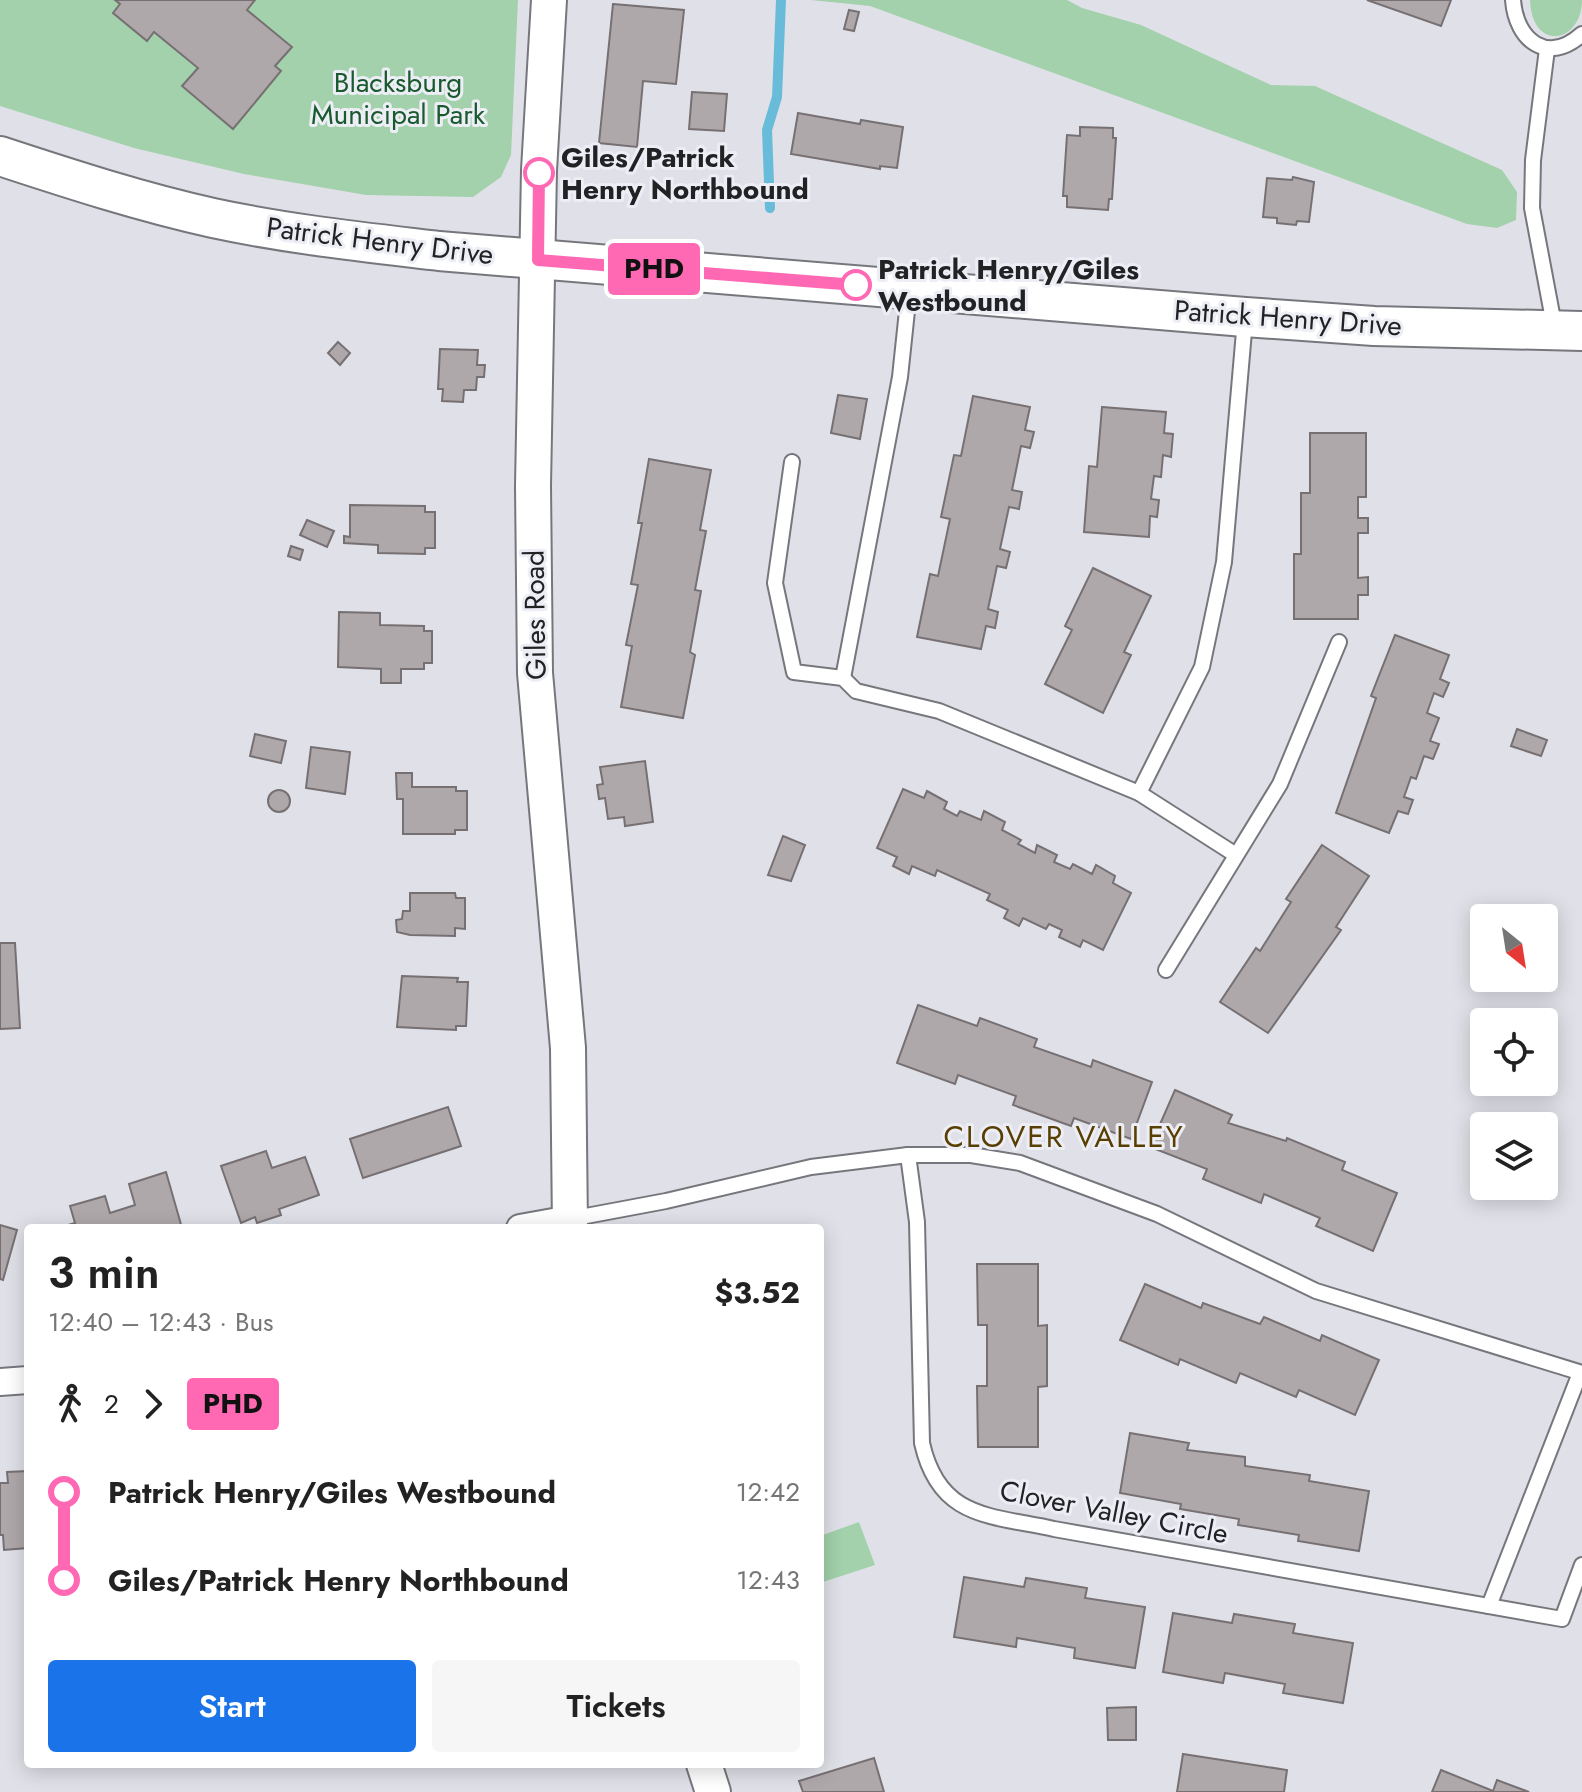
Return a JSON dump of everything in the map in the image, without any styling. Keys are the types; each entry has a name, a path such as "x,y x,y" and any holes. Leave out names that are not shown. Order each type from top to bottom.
{"main road":[{"name":"Patrick Henry Drive","path":"0,156 96,187 212,218 331,239 538,260 1245,317 1374,326 1568,331"}],"street":[{"name":"Giles Road","path":"549,0 539,170 533,486 535,673 568,1048 570,1224"},
{"path":"0,1382 24,1380"},
{"path":"705,1768 713,1792"}],"lane":[{"path":"1513,0 1516,18 1523,32 1534,43 1547,49 1561,48 1582,34"},
{"path":"1547,49 1533,160 1532,208 1568,331"},
{"path":"843,678 900,377 909,290"},
{"path":"1139,793 1202,667 1224,562 1245,317"},
{"path":"792,462 775,583 794,672 843,678 856,691 939,711 1139,793 1236,855"},
{"path":"1166,970 1280,784 1339,642"},
{"path":"570,1224 811,1167 908,1155 971,1155 1020,1163 1157,1214 1316,1291 1581,1373 1489,1606"},
{"name":"Clover Valley Circle","path":"908,1155 917,1222 922,1443 928,1468 941,1489 956,1503 978,1513 1054,1529 1562,1619 1582,1565"}],"green space":[{"name":"Blacksburg Municipal Park","path":"0,0 518,0 511,155 501,177 473,197 366,195 244,174 134,148 0,106"},
{"path":"811,0 1067,0 1082,8 1141,25 1271,85 1315,86 1502,170 1517,192 1516,220 1497,228 1467,224 870,6"},
{"path":"1530,0 1582,0 1580,15 1566,33 1547,35 1533,17"},
{"path":"859,1522 875,1565 824,1582 824,1535"}],"building":[{"path":"115,0 255,0 247,10 292,47 275,66 281,71 233,129 182,86 198,68 154,32 147,41 113,13 120,4"},
{"path":"1367,0 1451,0 1441,26"},
{"path":"613,4 684,10 676,84 643,81 637,147 599,143"},
{"path":"849,10 859,12 854,31 844,29"},
{"path":"692,92 727,94 724,131 689,129"},
{"path":"798,113 860,124 861,120 903,127 897,168 880,166 880,169 791,154"},
{"path":"1080,127 1113,128 1113,138 1116,138 1112,199 1109,199 1108,210 1067,207 1067,196 1063,196 1067,135 1080,136"},
{"path":"1293,177 1314,182 1309,222 1297,221 1296,225 1277,223 1277,218 1263,217 1267,178 1292,180"},
{"path":"338,342 350,353 340,365 328,353"},
{"path":"440,349 478,350 477,365 485,365 484,377 477,377 476,390 464,390 463,402 442,401 443,389 438,389"},
{"path":"838,395 867,399 860,439 831,433"},
{"path":"973,396 1030,407 1025,430 1034,432 1030,448 1021,446 1012,490 1022,492 1019,509 1009,507 1000,549 1010,552 1006,568 997,566 988,609 998,612 995,628 986,626 981,649 917,637 930,574 938,576 950,519 941,517 954,455 961,456"},
{"path":"1102,407 1166,412 1164,433 1173,434 1171,457 1163,455 1161,477 1154,476 1151,499 1159,500 1157,517 1150,516 1149,537 1084,532 1089,466 1097,467"},
{"path":"1310,433 1366,433 1366,497 1358,497 1358,518 1368,518 1368,533 1358,533 1358,578 1368,577 1368,595 1358,595 1358,619 1294,619 1294,554 1301,554 1301,493 1310,493"},
{"path":"649,459 711,470 700,530 706,531 695,590 701,591 690,652 695,655 683,718 621,707 632,646 626,645 638,585 631,584"},
{"path":"350,505 425,506 425,512 435,512 435,548 425,548 425,554 378,553 378,545 344,543 344,536 350,537"},
{"path":"307,520 334,531 327,547 300,535"},
{"path":"291,546 303,550 300,560 288,556"},
{"path":"1093,568 1151,596 1124,652 1131,655 1103,713 1045,684 1072,630 1065,626"},
{"path":"339,612 380,613 380,625 424,626 424,631 432,631 432,663 424,663 424,669 401,669 401,683 381,683 381,669 338,667"},
{"path":"1395,635 1449,655 1440,679 1449,683 1443,697 1434,693 1427,713 1439,718 1430,741 1439,744 1433,759 1424,756 1416,779 1411,777 1404,797 1413,800 1408,814 1398,811 1389,833 1336,813 1376,698 1371,696"},
{"path":"1517,729 1547,740 1541,756 1511,746"},
{"path":"255,734 286,741 281,763 250,756"},
{"path":"311,747 350,752 345,794 306,788"},
{"path":"645,761 653,822 625,826 624,817 608,819 605,798 599,799 597,785 603,784 600,767"},
{"path":"396,773 412,773 412,787 456,787 456,791 467,791 467,830 455,830 455,834 403,834 403,799 397,799"},
{"path":"903,789 924,798 927,791 947,802 944,809 957,816 960,811 981,820 984,811 1005,822 1002,830 1021,840 1018,844 1035,853 1037,845 1057,855 1054,862 1070,869 1073,864 1092,874 1096,865 1115,876 1113,883 1131,893 1103,950 1083,940 1080,947 1059,937 1062,930 1049,924 1046,929 1023,918 1019,926 1004,918 1008,910 987,900 990,894 937,870 935,876 912,866 909,874 893,866 897,857 877,848"},
{"path":"279,790 287,793 290,801 287,809 279,812 271,809 268,801 271,793"},
{"path":"783,836 805,845 791,881 768,875"},
{"path":"1322,845 1369,876 1336,927 1341,930 1268,1033 1220,1002 1256,948 1260,951 1291,902 1286,899"},
{"path":"410,893 455,893 456,898 465,898 465,929 455,928 455,936 397,932 396,920 402,919 403,911 410,911"},
{"path":"0,943 15,943 20,1028 0,1029"},
{"path":"402,976 458,978 457,982 468,982 466,1026 456,1026 456,1030 397,1027"},
{"path":"918,1005 977,1026 980,1018 1037,1039 1034,1047 1091,1067 1093,1060 1152,1082 1131,1139 1074,1118 1071,1126 1013,1105 1016,1096 958,1075 955,1084 897,1063"},
{"path":"1175,1090 1232,1115 1228,1123 1286,1141 1287,1138 1345,1162 1342,1170 1397,1193 1373,1251 1316,1226 1320,1218 1264,1194 1261,1203 1203,1179 1207,1169 1150,1147"},
{"path":"448,1107 461,1146 363,1178 350,1139"},
{"path":"266,1151 272,1168 305,1157 319,1195 279,1209 281,1215 257,1223 255,1217 241,1223 221,1166"},
{"path":"166,1172 181,1224 72,1224 75,1223 70,1206 105,1196 110,1213 135,1205 129,1184"},
{"path":"0,1225 17,1230 3,1280 0,1279"},
{"path":"977,1264 1038,1264 1038,1326 1047,1325 1047,1386 1038,1387 1038,1447 978,1447 977,1386 987,1386 987,1325 978,1325"},
{"path":"1145,1284 1201,1308 1203,1303 1260,1324 1264,1317 1320,1341 1322,1335 1379,1360 1355,1415 1299,1390 1296,1397 1240,1373 1236,1383 1180,1359 1178,1365 1120,1340"},
{"path":"1130,1433 1189,1443 1187,1450 1245,1457 1245,1466 1310,1475 1309,1481 1369,1491 1359,1551 1298,1541 1299,1535 1238,1525 1239,1519 1180,1509 1181,1504 1120,1493"},
{"path":"24,1471 24,1548 4,1550 3,1535 0,1535 0,1483 8,1483 7,1472"},
{"path":"964,1577 1024,1587 1026,1578 1087,1588 1085,1598 1145,1607 1135,1668 1074,1658 1075,1648 1017,1638 1016,1647 954,1637"},
{"path":"1173,1613 1232,1623 1234,1614 1295,1624 1293,1633 1353,1643 1343,1703 1283,1693 1285,1684 1225,1673 1223,1683 1163,1672"},
{"path":"1136,1707 1136,1740 1108,1740 1107,1708"},
{"path":"1183,1754 1287,1770 1284,1792 1177,1792"},
{"path":"874,1758 884,1792 803,1792 799,1781"},
{"path":"1441,1770 1493,1791 1497,1780 1529,1792 1432,1792"}],"waterway":[{"path":"770,208 767,130 777,97 781,0"}],"bus line":[{"name":"PHD","path":"539,173 538,260 856,285"}],"place":[{"name":"Giles/Patrick Henry Northbound","path":"539,173"},
{"name":"Patrick Henry/Giles Westbound","path":"856,285"}],"district":[{"name":"CLOVER VALLEY","path":"1064,1136"}]}
